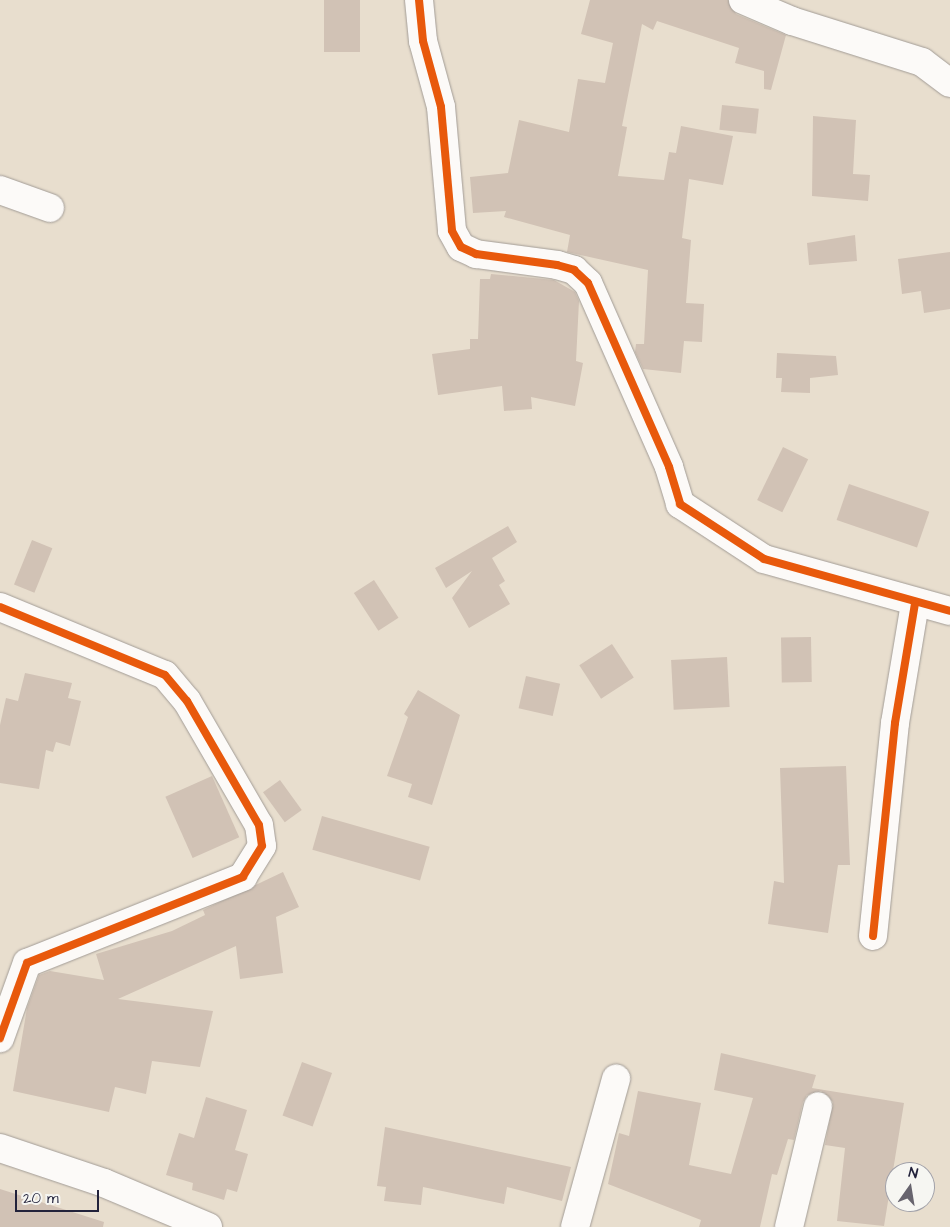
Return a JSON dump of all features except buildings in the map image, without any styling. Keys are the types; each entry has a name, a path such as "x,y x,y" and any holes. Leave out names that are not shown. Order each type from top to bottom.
{"street":[{"path":"420,0 423,41 441,106 452,231 461,247 476,254 557,265 574,270 588,283 669,467 680,504 764,559 915,604 950,611"},
{"path":"743,0 792,21 922,62 950,83"},
{"path":"0,190 50,208"},
{"path":"873,936 895,723 915,604"},
{"path":"0,607 165,675 187,701 259,825 262,846 243,877 27,964 19,975 0,1038"},
{"path":"574,1227 616,1079"},
{"path":"789,1227 818,1106"},
{"path":"0,1148 104,1183 208,1227"}],"cycle path":[{"path":"419,0 423,41 441,107 452,231 461,247 476,254 557,265 574,270 588,283 669,467 680,504 764,559 950,611"},
{"path":"873,936 895,723 915,604"},
{"path":"0,607 165,675 187,701 259,825 262,846 243,877 27,963 0,1038"}]}
